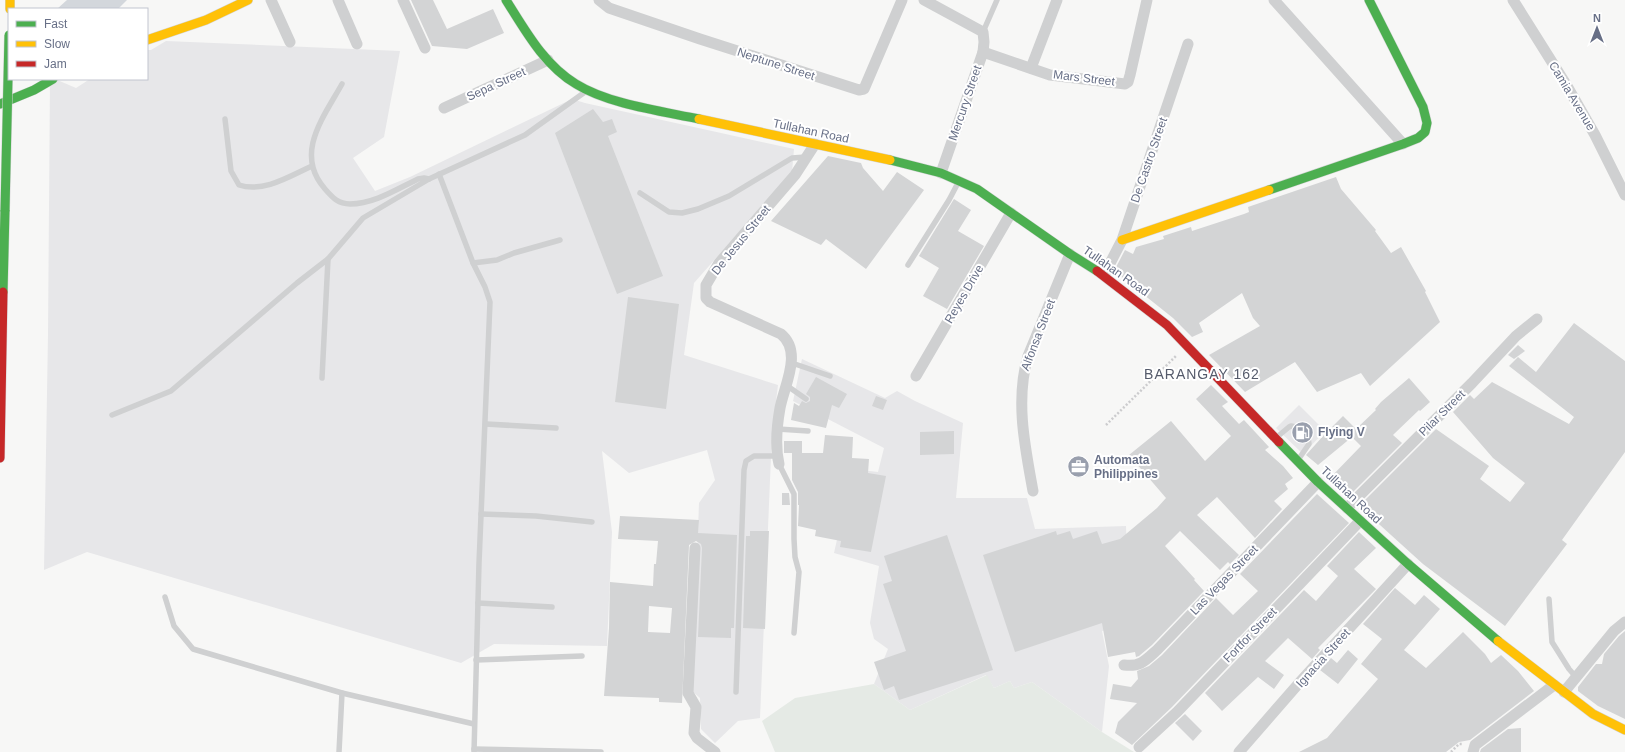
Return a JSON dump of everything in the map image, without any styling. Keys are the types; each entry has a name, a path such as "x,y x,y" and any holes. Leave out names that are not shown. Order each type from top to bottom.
{"main road":[{"path":"148,40 206,20 248,0"},
{"name":"Tullahan Road","path":"506,0 524,28 548,60 567,78 587,90 606,98 941,173 977,189 1070,254 1104,275 1167,325 1318,482 1408,564 1494,638 1554,685 1593,714 1625,730"},
{"path":"1122,240 1403,144 1424,135 1428,129 1423,108 1369,0"},
{"path":"0,458 8,79"},
{"path":"0,104 34,90 51,80"}],"street":[{"path":"271,0 290,42"},
{"path":"338,0 357,44"},
{"path":"403,0 425,48"},
{"name":"Neptune Street","path":"598,0 609,8 637,18 859,90 864,89 902,0"},
{"path":"924,0 983,32"},
{"path":"1031,68 1057,0"},
{"name":"Mars Street","path":"983,52 1050,75 1125,84 1128,82 1130,75 1148,0"},
{"path":"1274,0 1403,144"},
{"name":"Camia Avenue","path":"1513,0 1567,86 1622,182 1625,195"},
{"name":"Mercury Street","path":"941,173 983,52 983,32"},
{"name":"De Castro Street","path":"1104,275 1122,240 1188,44"},
{"name":"Sepa Street","path":"444,108 548,60"},
{"name":"De Jesus Street","path":"778,460 780,408 792,363 787,338 782,334 710,302 706,298 705,291 706,285 719,263 795,175 815,144"},
{"name":"Reyes Drive","path":"916,376 1011,212"},
{"name":"Alfonsa Street","path":"1033,491 1022,415 1021,392 1023,370 1070,254"},
{"name":"Pilar Street","path":"1347,508 1472,383 1516,336 1537,319"},
{"name":"Las Vegas Street","path":"1124,665 1136,666 1158,650 1318,482"},
{"name":"Fortfor Street","path":"1139,748 1177,712 1360,521"},
{"path":"695,548 688,693 696,707 694,734 696,738 715,752"},
{"name":"Ignacia Street","path":"1239,752 1300,682 1408,564"},
{"path":"1564,692 1614,632 1625,622"},
{"path":"1473,752 1475,745 1554,685"}],"lane":[{"path":"983,32 997,0"},
{"path":"342,84 317,127 313,142 312,166 319,182 333,198 339,203 351,204 363,202 379,198 418,179 429,179"},
{"path":"112,415 171,391 328,259 362,218 429,179 525,135 587,90"},
{"path":"225,119 231,171 239,185 255,188 270,184 312,166"},
{"path":"640,193 669,212 682,213 698,209 729,196 792,158 806,157"},
{"path":"439,174 473,263 485,287 490,302 481,514 474,750 601,752"},
{"path":"908,265 949,200 959,181"},
{"path":"473,263 497,260 514,253 560,240"},
{"path":"322,378 328,259"},
{"path":"792,363 830,376"},
{"path":"786,384 806,398"},
{"path":"486,424 556,428"},
{"path":"1276,438 1289,427 1296,427"},
{"path":"778,429 808,431"},
{"path":"1298,460 1309,444 1308,438"},
{"path":"736,692 744,470 746,461 754,456 778,460 794,494 795,558 799,572 794,633"},
{"path":"481,514 536,516 592,522"},
{"path":"165,597 174,626 193,649 342,693 474,724"},
{"path":"1549,600 1552,642 1569,669 1576,677"},
{"path":"478,603 552,607"},
{"path":"476,660 582,656"},
{"path":"339,752 342,693"}],"path":[{"path":"1106,425 1187,346"}],"shaded area":[{"path":"67,0 127,0 119,8 58,8"},
{"path":"166,41 400,51 384,137 353,158 375,191 410,177 572,99 794,149 792,172 694,283 684,355 778,385 772,433 760,718 738,721 715,743 701,729 700,698 692,691 699,503 715,480 707,450 629,473 602,451 612,532 607,646 494,644 461,663 87,552 44,570 50,80 57,80 76,88 88,80 148,80 148,50 151,50"},
{"path":"802,359 885,398 897,391 963,423 956,498 1027,498 1035,529 1126,526 1129,626 1102,631 1109,666 1102,732 1032,682 1014,688 1010,681 994,688 986,675 910,710 874,684 888,649 874,639 870,623 879,566 834,553 853,469 878,472 884,448 793,401"},
{"path":"1299,405 1325,431 1303,454 1276,428"},
{"path":"987,675 994,688 1010,681 1014,688 1032,682 1102,732 1134,752 775,752 762,721 795,698 874,684 910,710"}],"building":[{"path":"411,0 433,0 447,29 493,9 504,33 467,49 432,46"},
{"path":"593,109 603,122 612,119 617,132 608,136 663,276 617,294 555,133"},
{"path":"828,156 861,163 863,168 883,191 897,172 924,190 866,269 826,239 821,245 771,221"},
{"path":"1336,177 1341,189 1376,230 1375,231 1391,253 1401,247 1426,291 1425,292 1440,322 1370,386 1361,373 1317,392 1295,362 1245,392 1209,355 1260,326 1253,318 1242,293 1199,323 1203,332 1192,337 1173,318 1114,271 1125,250 1133,254 1136,247 1164,239 1163,236 1191,227 1192,231 1244,214 1249,212 1248,207"},
{"path":"954,199 971,210 958,231 984,246 947,309 923,296 939,268 919,256"},
{"path":"628,297 679,304 666,409 615,402"},
{"path":"1574,323 1625,361 1625,452 1562,540 1567,544 1505,626 1423,564 1359,506 1436,429 1489,466 1480,479 1510,502 1525,483 1493,458 1453,412 1470,395 1474,399 1492,382 1569,424 1574,417 1509,366 1518,357 1536,372"},
{"path":"1518,345 1525,351 1514,359 1508,355"},
{"path":"816,377 847,394 839,408 832,405 826,428 791,420 794,403 799,406 802,401 806,403 810,401 810,397 806,394"},
{"path":"1409,378 1430,402 1420,411 1419,410 1393,435 1402,443 1348,497 1329,479 1361,446 1352,437 1318,465 1306,455 1343,416 1356,429 1376,410 1375,409 1381,402"},
{"path":"1211,385 1228,402 1222,406 1239,424 1244,420 1269,447 1265,450 1283,466 1293,478 1285,484 1288,489 1274,501 1282,509 1255,538 1217,497 1197,515 1239,555 1230,564 1228,562 1220,570 1180,531 1165,546 1204,591 1152,645 1139,656 1136,657 1135,652 1108,657 1102,623 1015,652 983,555 1056,531 1057,535 1070,531 1073,539 1097,531 1102,544 1120,539 1157,508 1166,498 1129,455 1171,421 1205,461 1231,436 1196,399"},
{"path":"876,396 887,400 883,410 872,406"},
{"path":"954,431 954,454 920,455 920,432"},
{"path":"825,435 853,437 852,458 869,459 868,473 886,476 871,552 840,547 841,541 815,536 816,530 798,526 798,492 792,480 792,453 823,453"},
{"path":"784,441 802,441 802,453 784,453"},
{"path":"782,493 789,493 790,505 782,505"},
{"path":"1317,494 1349,523 1172,707 1132,745 1115,733 1118,722 1137,703 1110,699 1113,684 1131,687 1138,679 1137,671 1149,666 1162,655 1216,598 1233,615 1258,591 1240,574"},
{"path":"620,516 699,520 698,533 737,535 734,628 731,628 731,638 698,637 702,548 701,544 696,541 689,545 682,703 659,702 659,698 604,696 609,628 610,582 653,586 654,564 656,564 658,541 618,539","holes":["649,606 672,608 670,633 648,632"]},
{"path":"750,531 769,531 765,629 743,628 746,536 750,536"},
{"path":"1359,532 1376,548 1354,569 1376,589 1318,648 1320,650 1312,659 1288,638 1265,661 1284,675 1274,689 1258,677 1222,711 1205,693 1304,590 1316,601 1338,576 1327,566"},
{"path":"947,535 993,670 899,700 894,686 884,690 874,662 906,651 883,584 892,581 884,556"},
{"path":"1395,588 1415,605 1424,595 1440,609 1404,650 1426,668 1463,632 1485,654 1491,663 1501,655 1518,671 1534,691 1470,740 1459,742 1446,752 1299,752 1327,738 1378,679 1361,664 1382,639 1363,624"},
{"path":"1625,631 1625,719 1598,706 1578,691 1578,687 1596,664 1602,664 1604,654"},
{"path":"1348,650 1358,659 1338,684 1320,670 1331,658 1337,663"},
{"path":"1185,714 1202,731 1193,741 1175,723"},
{"path":"1521,728 1521,752 1480,752 1481,749 1508,729"}],"traffic: fast":[{"path":"506,0 528,35 545,57 554,67 576,84 603,97 619,102 699,119"},
{"path":"1269,190 1403,144 1418,138 1425,132 1427,123 1423,107 1369,0"},
{"path":"5,210 8,79"},
{"path":"0,104 34,90 51,80"},
{"path":"890,160 941,173 977,189 1097,271"},
{"path":"3,292 5,210"},
{"path":"1279,442 1318,482 1408,564 1498,641"}],"traffic: slow":[{"path":"10,0 10,8"},
{"path":"148,40 206,20 248,0"},
{"path":"699,119 890,160"},
{"path":"1122,240 1269,190"},
{"path":"1498,641 1593,714 1625,730"}],"traffic: jam":[{"path":"1097,271 1167,325 1279,442"},
{"path":"0,458 3,292"}],"place":[{"name":"Flying V","path":"1303,432"},
{"name":"Automata Philippines","path":"1079,467"}],"district":[{"name":"BARANGAY 162","path":"1202,374"}]}
